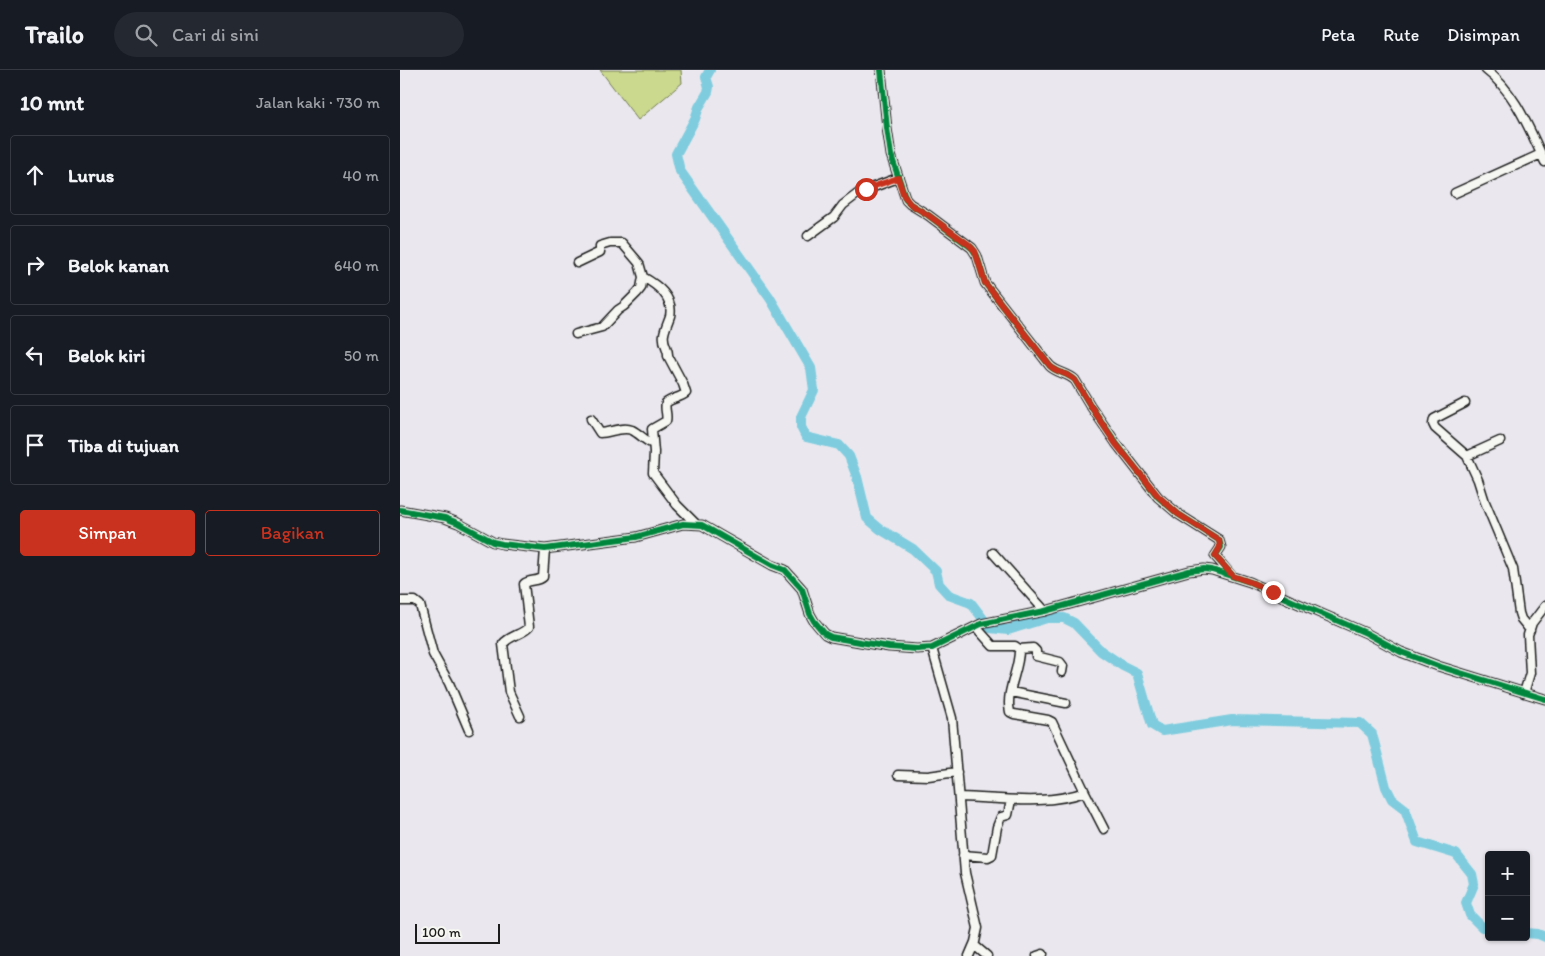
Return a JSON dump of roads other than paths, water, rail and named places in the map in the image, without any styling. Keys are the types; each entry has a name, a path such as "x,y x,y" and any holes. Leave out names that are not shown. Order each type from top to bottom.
{"street":[{"path":"881,70 891,155 904,196 910,204 928,215 975,251 985,283 1050,366 1075,380 1116,444 1152,489 1172,510 1219,540 1220,547 1215,556 1233,576"},
{"path":"1455,193 1543,158 1519,107 1491,71"},
{"path":"808,236 834,217 843,205 860,192 898,178"},
{"path":"576,334 602,327 637,293 641,288 643,277 639,263 622,243 610,242 600,246 600,252 577,263"},
{"path":"643,277 660,289 671,305 664,334 664,345 669,351 668,356 684,384 686,393 666,403 664,408 667,418 666,422 652,429 653,471 677,504 696,524"},
{"path":"1465,403 1432,422 1435,428 1468,456 1511,564 1519,613 1530,630"},
{"path":"591,419 600,433 629,429 653,444"},
{"path":"1468,456 1500,441"},
{"path":"400,510 445,518 493,542 544,548 565,547 636,537 683,524 696,524 709,528 772,565 785,570 802,589 814,622 825,634 831,637 889,647 932,648 979,625 992,621 1045,611 1196,570 1212,570 1250,582 1366,633 1400,652 1438,666 1545,699"},
{"path":"520,716 509,692 503,644 507,639 524,633 529,627 524,584 542,579 544,548"},
{"path":"993,553 1045,611"},
{"path":"400,601 415,601 420,605 433,654 449,683 469,730"},
{"path":"1524,693 1530,673 1528,634 1545,606"},
{"path":"979,625 993,646 1015,646 1019,649 1033,648 1036,651 1036,656 1060,662 1063,666 1062,672"},
{"path":"932,648 952,718 965,873 978,928 969,956"},
{"path":"1019,649 1011,692 1009,708 1011,713 1052,722 1104,829"},
{"path":"1011,692 1066,703"},
{"path":"898,775 926,776 957,772"},
{"path":"960,797 1011,800 1054,799 1070,797 1085,792"},
{"path":"963,855 991,856 998,824 1001,817 1008,815 1011,800"},
{"path":"974,945 987,956"}],"waterway":[{"path":"710,70 706,77 709,87 708,92 676,154 680,171 770,298 811,368 814,390 801,417 801,427 806,437 839,445 849,456 857,477 867,518 880,529 913,549 936,571 939,584 949,595 971,603 990,628 1008,630 1047,618 1064,618 1074,623 1101,651 1137,673 1152,725 1162,731 1232,720 1360,723 1372,734 1386,787 1392,799 1405,809 1417,842 1456,854 1472,874 1474,884 1466,903 1470,915 1482,927 1485,927"},
{"path":"1530,933 1545,937"}]}
